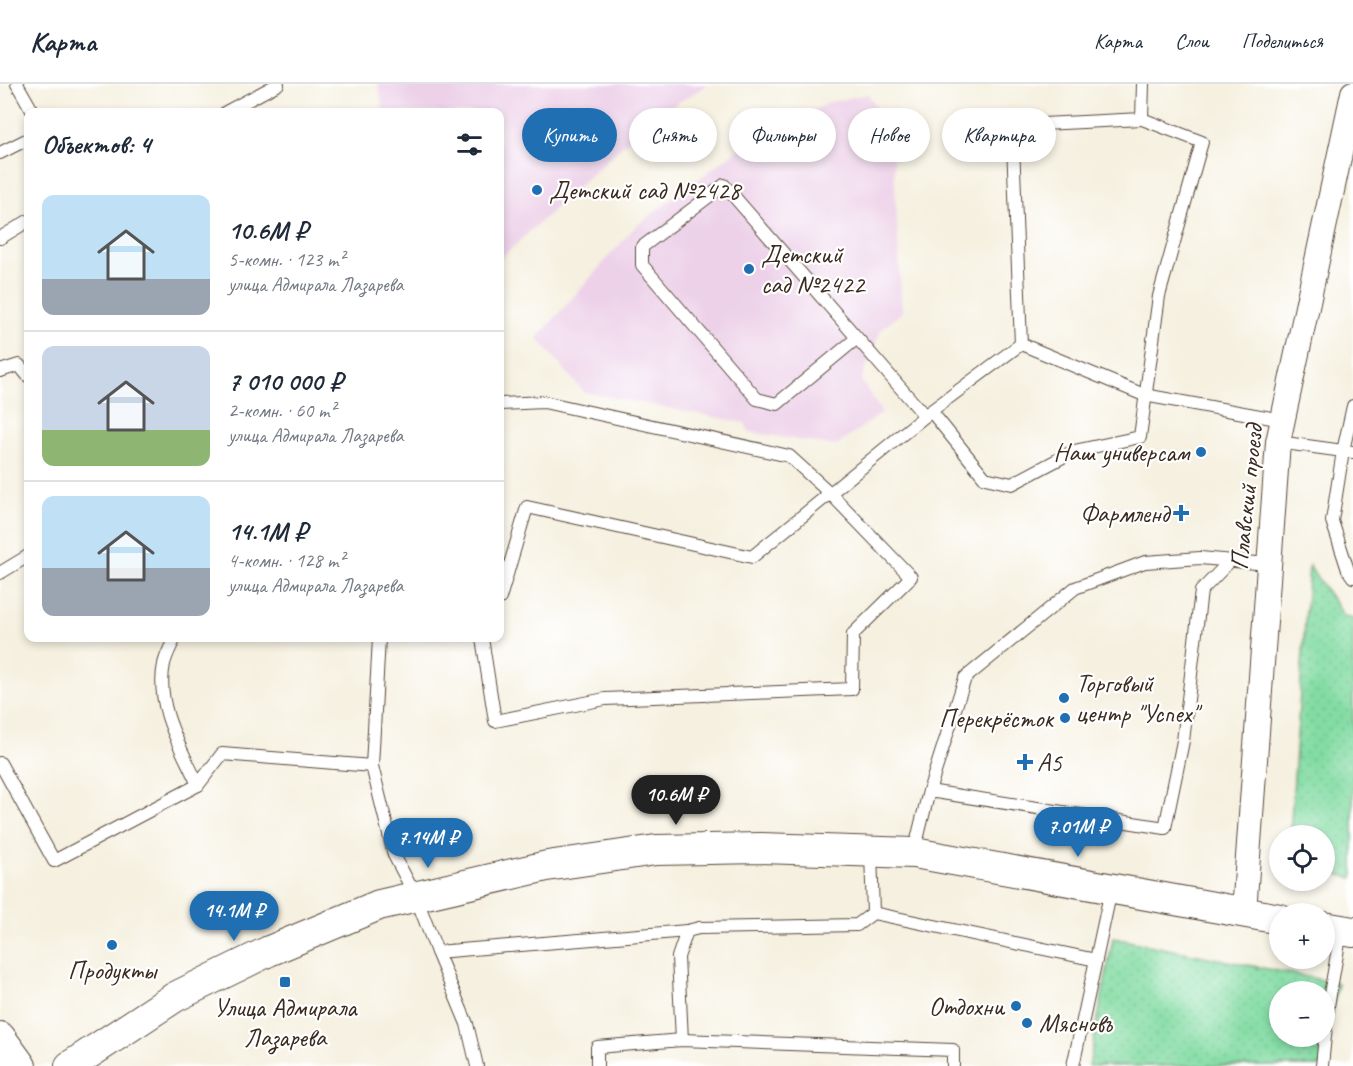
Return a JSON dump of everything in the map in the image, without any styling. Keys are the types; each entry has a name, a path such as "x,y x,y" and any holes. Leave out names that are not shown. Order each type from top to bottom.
{"street":[{"name":"Плавский проезд","path":"1244,912 1268,564 1280,431 1353,93"},
{"path":"70,1066 175,997 269,951 379,905 547,866 656,850 761,848 914,853 1269,917"},
{"path":"0,1037 21,1066"}],"lane":[{"path":"16,84 31,108"},
{"path":"233,108 278,84"},
{"path":"1142,119 1143,84"},
{"path":"857,338 777,404 757,399 642,265 642,247 724,185 857,338 985,478 1012,484 1074,451 1140,437 1159,296 1202,142 1142,119 1023,125 1013,144 1021,344"},
{"path":"0,153 24,141"},
{"path":"0,238 24,223"},
{"path":"1021,344 1144,395 1280,431 1348,452"},
{"path":"504,585 527,507 752,557 928,414 1021,344"},
{"path":"0,371 19,365 24,371"},
{"path":"483,642 495,721 605,699 852,689 853,634 911,577 831,494 789,456 544,402 504,404"},
{"path":"1353,406 1348,452 1332,521 1348,570 1353,577"},
{"path":"0,573 24,558"},
{"path":"914,853 929,791 965,678 1075,588 1145,562 1200,558 1268,564"},
{"path":"929,791 1165,828 1183,741 1201,591 1230,561"},
{"path":"173,642 164,663 162,695 169,722 198,785"},
{"path":"379,642 372,766 394,855 416,897 467,1024 477,1066"},
{"path":"0,763 54,861 198,785 222,754 372,766"},
{"path":"871,852 873,913"},
{"path":"1073,1066 1111,888"},
{"path":"437,952 687,931 699,928 857,925 873,913 1096,960"},
{"path":"1323,1066 1328,1006 1340,929"},
{"path":"682,1040 678,957 687,931"},
{"path":"597,1066 597,1047 682,1040 953,1050 953,1066"}],"shaded area":[{"name":"Детский сад №2428","path":"378,84 708,84 670,108 629,108 629,140 617,151 617,108 522,108 522,162 605,162 504,255 504,108 383,108"},
{"name":"Детский сад №2422","path":"868,94 877,108 848,108 848,162 894,162 902,312 881,330 861,380 882,413 836,446 749,432 745,423 584,392 537,338 636,226 729,156 729,162 836,162 836,108 818,108 830,102"}],"green space":[{"path":"1309,566 1344,616 1353,619 1353,878 1335,874 1335,825 1291,825"},
{"path":"1113,938 1328,981 1269,981 1269,1047 1326,1047 1322,1066 1089,1066"},
{"path":"1335,982 1338,983 1335,999"}],"place":[{"name":"Детский сад №2428","path":"537,190"},
{"name":"Детский сад №2422","path":"749,269"},
{"name":"Наш универсам","path":"1201,452"},
{"name":"Фармленд","path":"1181,513"},
{"name":"Торговый центр \"Успех\"","path":"1064,698"},
{"name":"Перекрёсток","path":"1065,718"},
{"name":"А5","path":"1025,762"},
{"name":"Продукты","path":"112,945"},
{"name":"Улица Адмирала Лазарева","path":"285,982"},
{"name":"Отдохни","path":"1016,1006"},
{"name":"Мясновъ","path":"1027,1023"}]}
